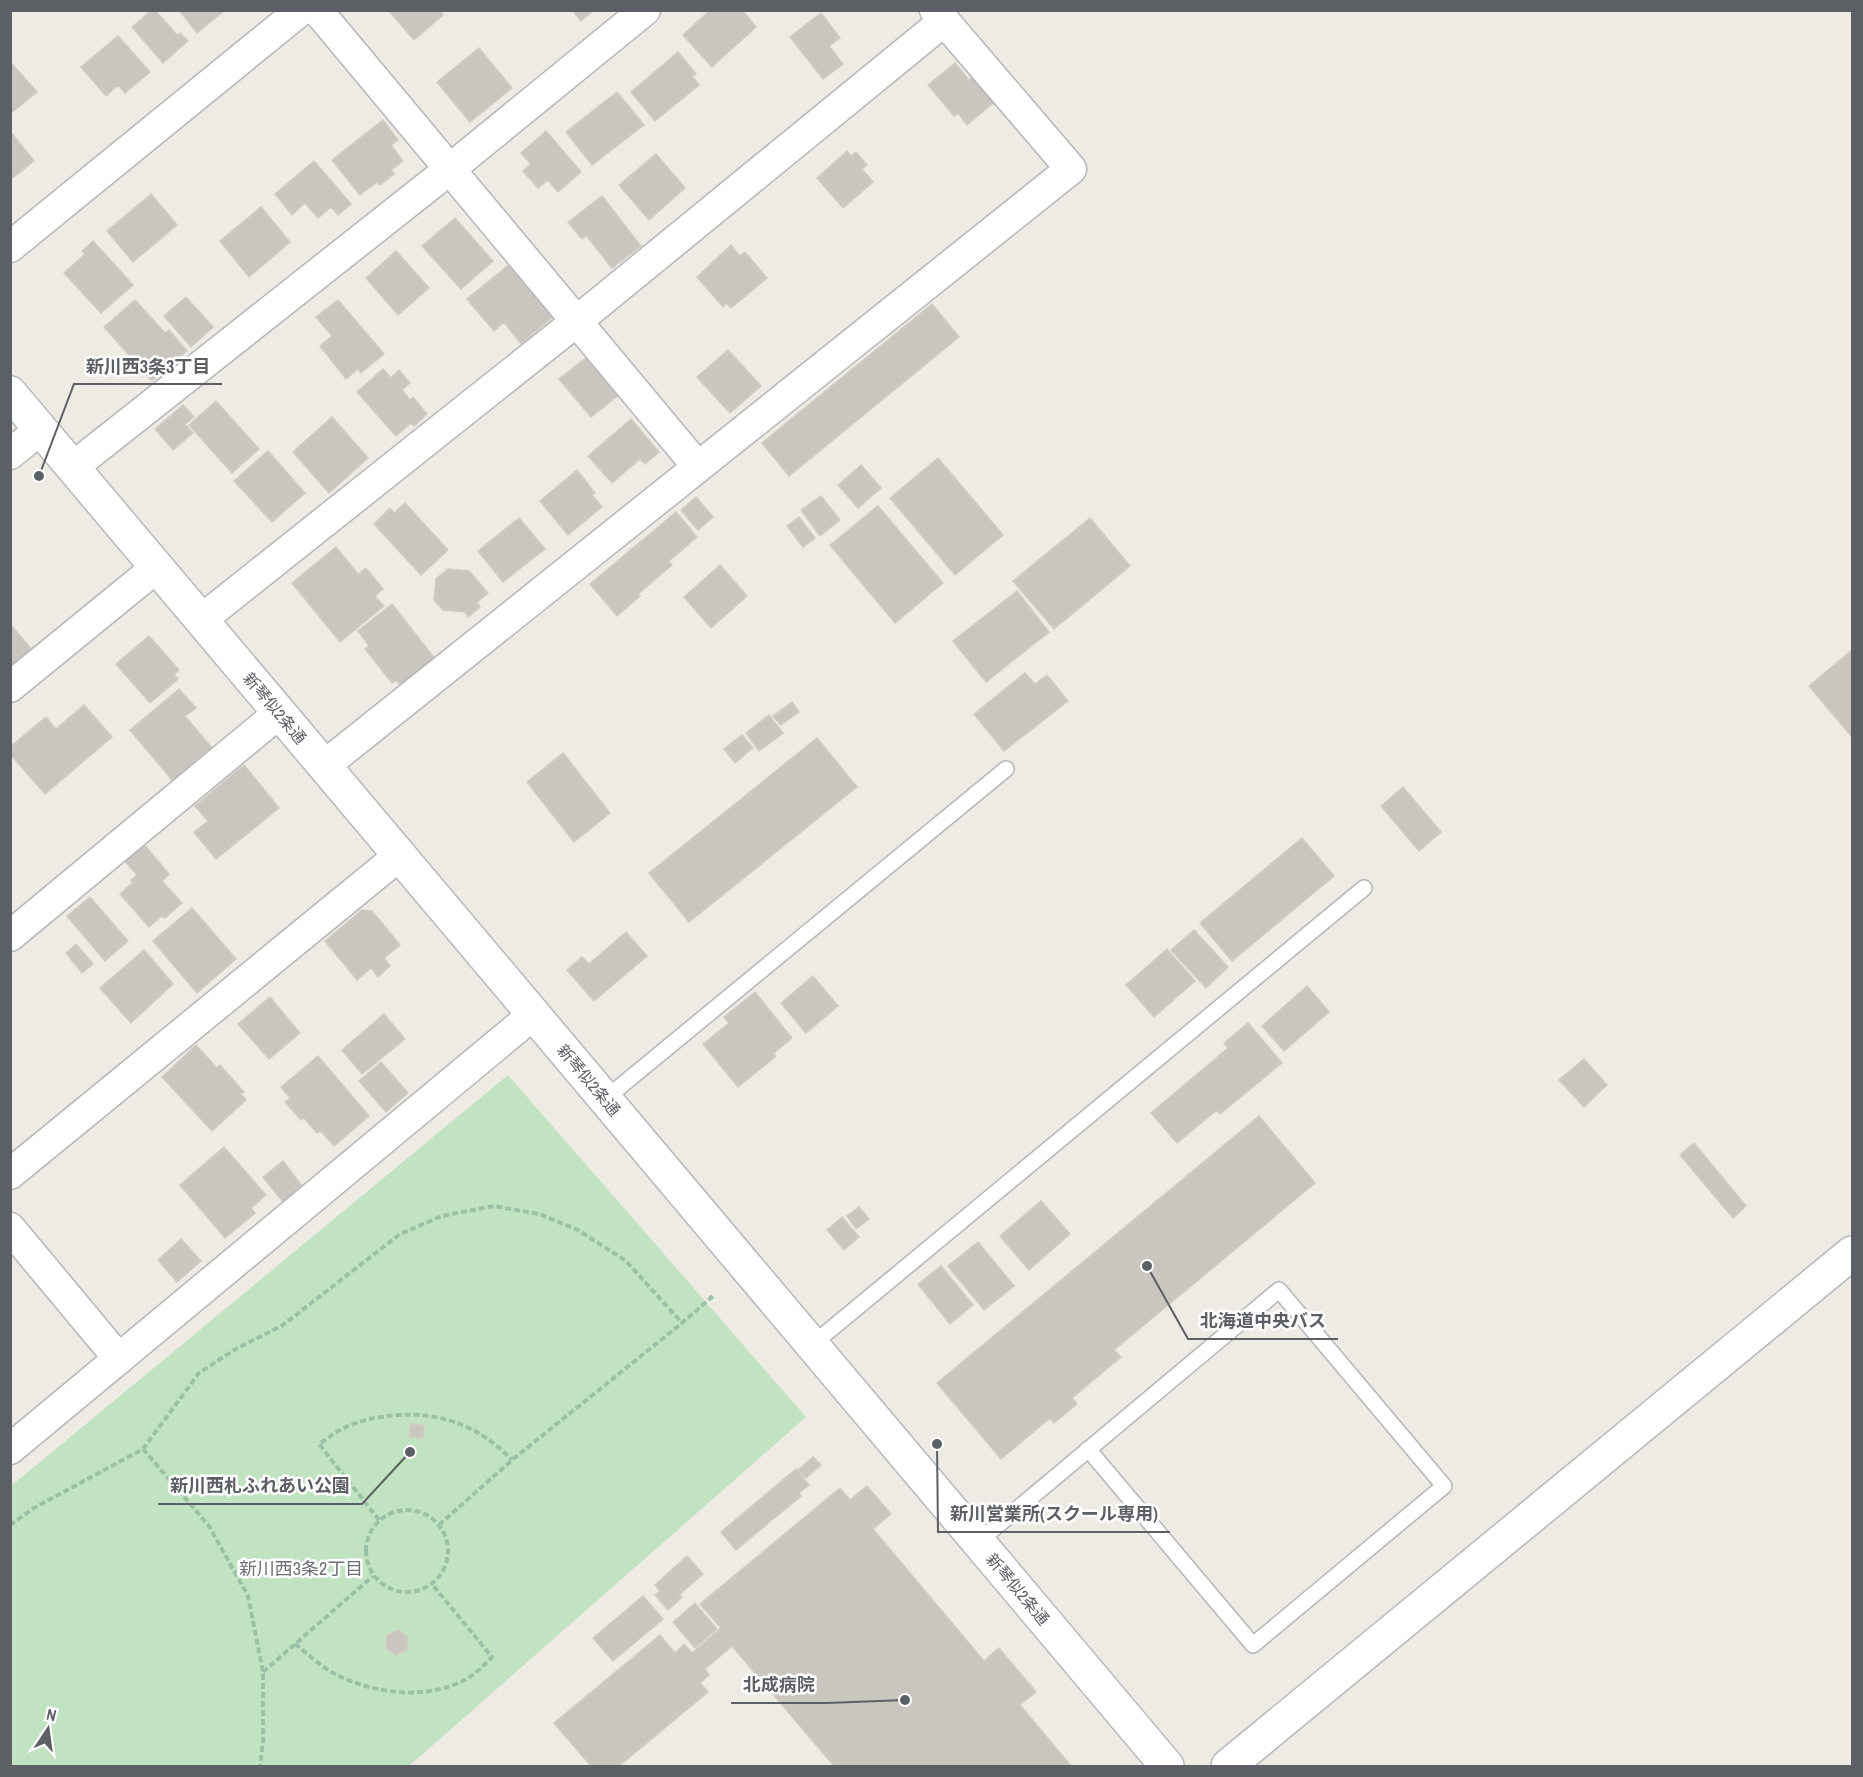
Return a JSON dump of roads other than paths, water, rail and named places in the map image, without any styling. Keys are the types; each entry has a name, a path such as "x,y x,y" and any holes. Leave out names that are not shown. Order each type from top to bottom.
{"street":[{"path":"10,247 301,10"},
{"path":"317,10 698,467"},
{"path":"73,467 450,169 645,10"},
{"path":"201,620 577,321 940,16 1071,169 324,766"},
{"name":"新琴似2条通","path":"10,393 1167,1767"},
{"path":"10,454 41,429"},
{"path":"10,687 156,567"},
{"path":"10,936 279,712"},
{"path":"10,1174 400,855"},
{"path":"10,1449 534,1014"},
{"path":"10,1228 119,1359"},
{"path":"1228,1767 1852,1253"}],"lane":[{"path":"605,1099 1006,769"},
{"path":"813,1344 1364,888"},
{"path":"978,1541 1088,1449 1279,1290 1444,1486 1253,1646 1088,1449"}],"place":[{"name":"新川西3条3丁目","path":"39,476"},
{"name":"北海道中央バス","path":"1147,1266"},
{"name":"新川営業所(スクール専用)","path":"937,1444"},
{"name":"新川西札ふれあい公園","path":"410,1452"},
{"name":"北成病院","path":"905,1700"}],"district":[{"name":"新川西3条2丁目","path":"301,1569"}]}
